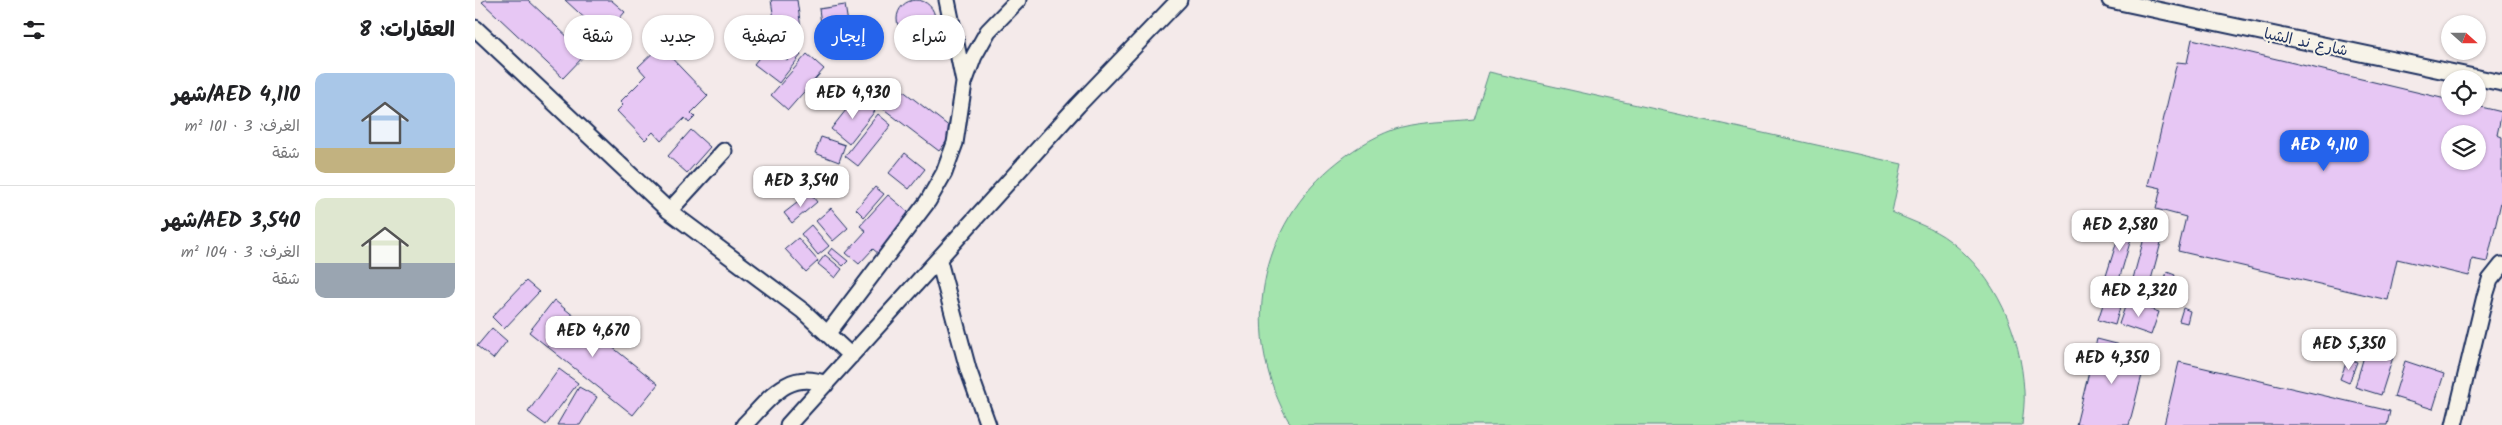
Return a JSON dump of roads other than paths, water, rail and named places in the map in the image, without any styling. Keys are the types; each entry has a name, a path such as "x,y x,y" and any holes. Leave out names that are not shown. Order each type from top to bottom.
{"lane":[{"path":"947,0 964,83"},
{"path":"828,333 928,201 944,173 955,143 964,83 974,56 988,32 1018,0"},
{"path":"788,425 1078,105 1179,0"},
{"name":"شارع ند الشبا","path":"2110,0 2502,83"},
{"path":"475,28 669,211 750,273 777,291 828,333 851,356"},
{"path":"669,211 724,150"},
{"path":"939,260 968,370 988,425"},
{"path":"2454,425 2485,296 2490,280 2502,266"},
{"path":"744,425 787,384 799,379 813,379 825,384"}]}
